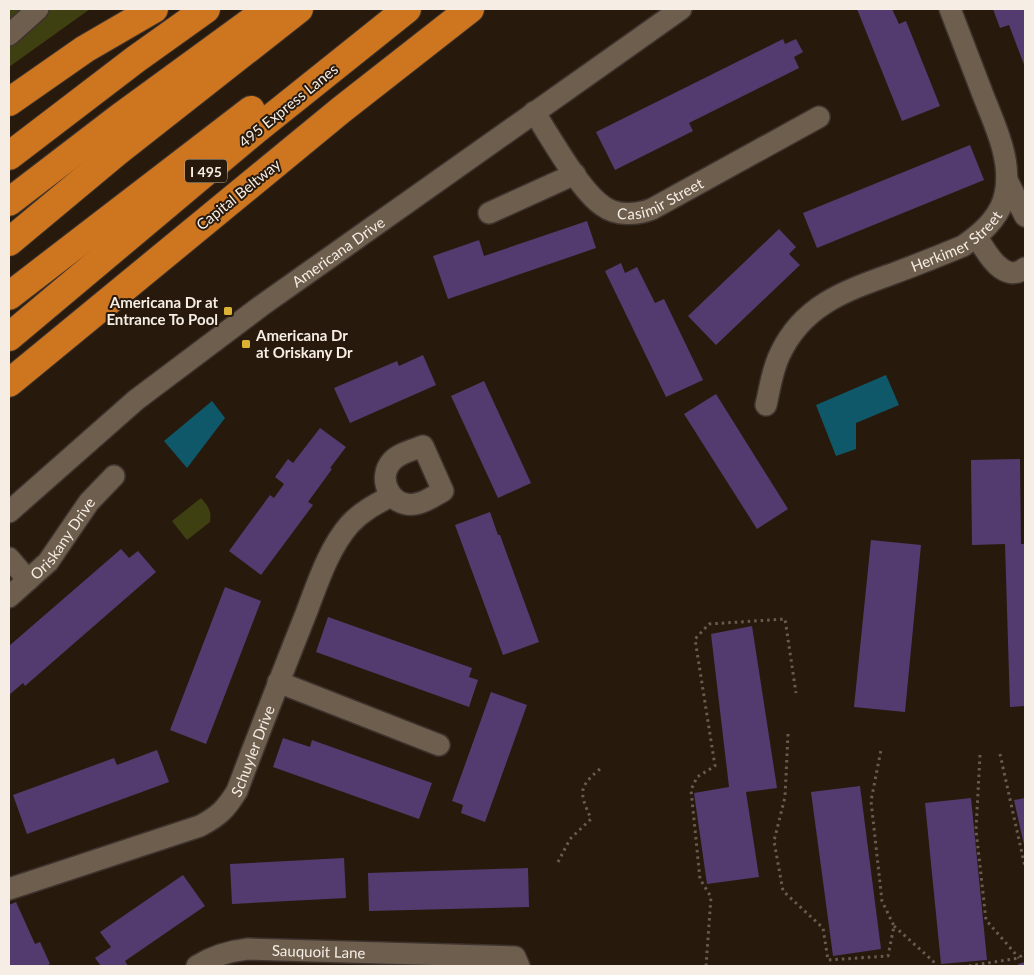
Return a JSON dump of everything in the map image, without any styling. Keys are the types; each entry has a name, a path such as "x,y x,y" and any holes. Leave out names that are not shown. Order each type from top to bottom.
{"highway":[{"path":"9,102 85,49 154,9"},
{"path":"9,156 136,59 206,9"},
{"path":"9,202 120,116 268,9"},
{"path":"9,242 117,152 299,9"},
{"path":"9,296 321,56 389,9"},
{"name":"495 Express Lanes","path":"9,337 257,129 408,9"},
{"name":"Capital Beltway","path":"9,383 341,110 470,9"}],"street":[{"path":"9,34 38,9"},
{"name":"Americana Drive","path":"9,512 144,394 269,300 681,9"},
{"name":"Herkimer Street","path":"766,406 780,354 800,323 817,308 845,291 963,246 977,237 998,212 1005,196 1007,180 1006,160 950,9"},
{"name":"Casimir Street","path":"534,112 593,199 615,212 630,214 642,213 652,209 819,118"},
{"path":"489,213 575,174"},
{"path":"1007,180 1025,216"},
{"path":"977,237 991,261 1013,273 1025,268"},
{"name":"Oriskany Drive","path":"9,597 48,562 90,502 114,476"},
{"name":"Schuyler Drive","path":"9,889 200,826 217,817 228,806 237,791 278,682 323,570 336,544 349,525 362,512 391,496"},
{"path":"9,558 28,580"},
{"path":"278,682 439,745"},
{"name":"Sauquoit Lane","path":"197,966 211,957 248,948 477,961 515,957 519,966"}],"path":[{"path":"706,966 711,897 700,879 691,790 697,777 715,766 695,639 709,624 785,619 796,693"},
{"path":"788,734 785,797 774,840 783,891 823,928 828,960 888,956 894,926"},
{"path":"881,750 871,801 882,901 894,926 933,961 936,966"},
{"path":"1000,754 1025,866"},
{"path":"980,755 976,830 986,920 1019,958"},
{"path":"558,862 570,839 591,819 582,797 585,782 600,768"},
{"path":"969,966 1019,958 1025,952"}],"shaded area":[{"path":"9,9 90,9 9,67"},
{"path":"201,498 209,509 210,522 187,540 172,521"}],"water":[{"path":"886,375 899,405 856,423 856,449 836,456 816,405"},
{"path":"212,401 225,418 187,468 164,441"}],"building":[{"path":"857,9 892,9 899,24 906,21 940,106 902,121"},
{"path":"993,9 1025,9 1025,67 1009,25 1000,28"},
{"path":"783,39 785,44 796,39 803,52 794,57 799,68 689,123 693,131 615,170 596,132"},
{"path":"970,145 984,180 817,248 803,213"},
{"path":"587,221 596,248 448,299 433,256 479,240 484,256"},
{"path":"779,229 796,247 789,254 800,265 716,345 688,316"},
{"path":"621,263 625,273 637,267 655,303 664,299 703,380 666,397 605,271"},
{"path":"423,355 436,385 350,423 334,388 397,361 399,366"},
{"path":"484,381 531,483 498,498 451,396"},
{"path":"716,394 788,509 757,529 684,414"},
{"path":"320,428 346,447 308,502 313,505 261,575 229,551 270,495 274,498 284,484 275,477 288,459 293,463"},
{"path":"1020,459 1021,544 1025,544 1025,706 1010,707 1005,544 972,545 971,460"},
{"path":"490,512 539,642 503,655 455,525"},
{"path":"871,540 921,545 905,712 854,707"},
{"path":"121,549 129,558 138,551 156,572 25,686 23,683 9,695 9,646"},
{"path":"225,587 261,601 206,744 170,730"},
{"path":"328,617 472,668 469,677 478,680 469,707 316,652"},
{"path":"752,626 777,788 746,792 759,877 707,884 694,793 729,787 711,634"},
{"path":"491,692 527,705 485,822 461,813 463,805 452,801"},
{"path":"283,738 310,747 312,740 432,783 419,819 273,767"},
{"path":"157,750 169,782 27,834 13,795 114,758 117,765"},
{"path":"860,786 881,949 833,956 811,792"},
{"path":"971,798 987,960 941,964 925,803"},
{"path":"1025,798 1025,845 1024,845 1014,800"},
{"path":"344,858 346,898 232,904 230,864"},
{"path":"528,868 529,907 369,911 368,873"},
{"path":"183,875 205,906 125,961 128,966 101,966 95,958 111,947 100,932"},
{"path":"16,902 35,944 40,942 50,964 46,966 9,966 9,905"},
{"path":"1025,962 1025,966 1019,966 1018,964"}],"place":[{"name":"Americana Dr at Entrance To Pool","path":"228,311"},
{"name":"Americana Dr at Oriskany Dr","path":"246,344"}]}
